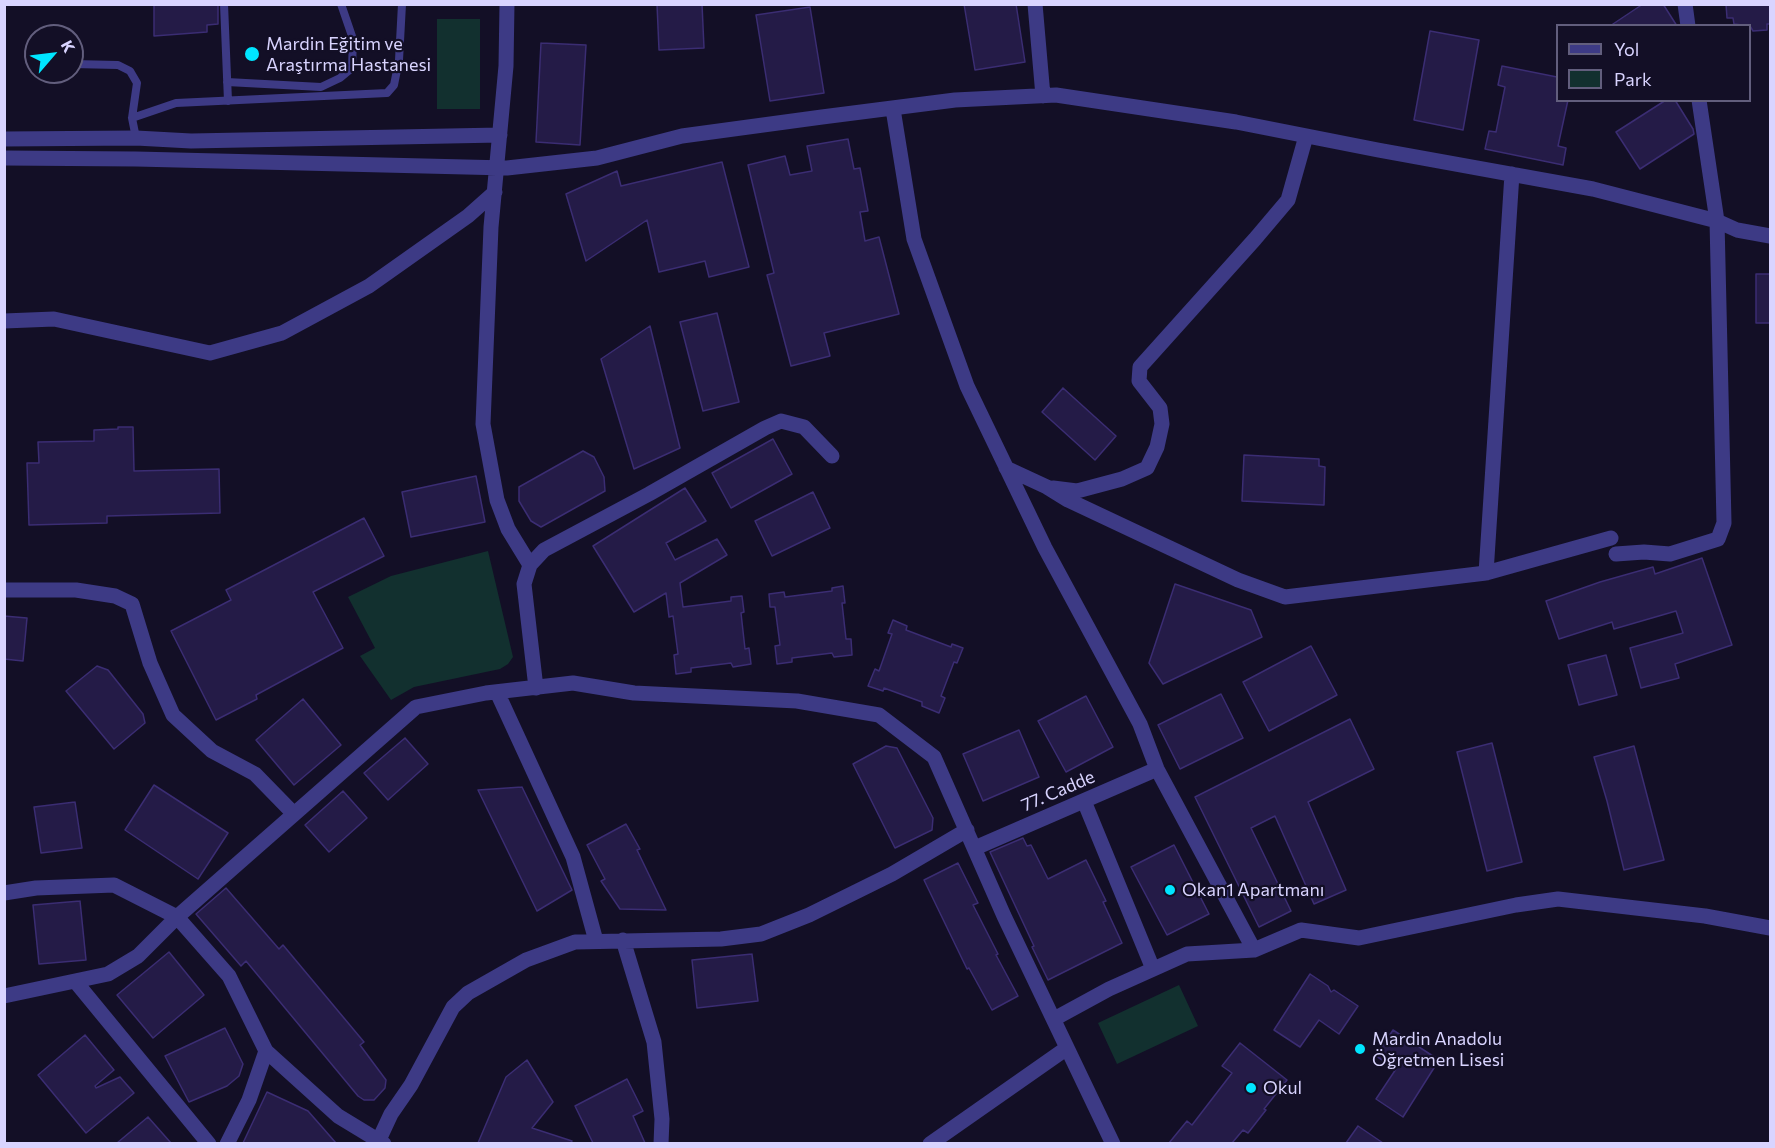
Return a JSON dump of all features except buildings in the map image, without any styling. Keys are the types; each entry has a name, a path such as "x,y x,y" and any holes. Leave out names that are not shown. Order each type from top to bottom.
{"street":[{"path":"507,4 506,66 491,238 483,424 497,500 508,530 530,566"},
{"path":"1035,4 1043,96"},
{"path":"1685,4 1688,24"},
{"path":"4,158 497,168 597,158 682,136 955,100 1056,95 1236,122 1593,189 1718,221 1737,230 1770,236"},
{"path":"1616,554 1644,552 1670,554 1718,539 1724,523 1718,221 1700,102"},
{"path":"893,109 914,239 967,386 1045,548 1140,724 1157,769 1254,950"},
{"path":"4,139 136,138 191,141 500,135"},
{"path":"1047,487 1077,491 1122,479 1147,468 1162,424 1160,408 1139,381 1140,367 1288,200 1306,136"},
{"path":"136,138 136,159"},
{"path":"1486,573 1512,174"},
{"path":"4,321 54,319 210,353 282,333 369,286 468,216 495,192"},
{"path":"536,688 524,584 530,566 544,550 781,421 804,427 832,456"},
{"path":"1006,468 1047,487 1068,500 1238,580 1285,597 1486,573 1611,538"},
{"path":"4,590 76,590 116,596 132,604 150,663 173,715 212,751 255,774 294,814"},
{"path":"4,996 108,974 138,956 177,917 416,707 497,692 573,683 634,693 797,701 879,715 934,757 1004,916 1113,1143"},
{"path":"497,692 573,857 596,941"},
{"name":"77. Cadde","path":"975,848 1157,769"},
{"path":"1084,801 1153,969"},
{"path":"4,893 36,888 114,885 177,917 229,976 266,1051 339,1116 379,1142 453,1007 468,993 526,960 575,942 721,939 761,934 809,915 892,874 967,830"},
{"path":"1054,1019 1109,989 1187,954 1254,950 1300,930 1359,938 1516,905 1558,900 1705,916 1770,928"},
{"path":"623,940 654,1042 662,1119 662,1143"},
{"path":"75,981 209,1143"},
{"path":"930,1143 1067,1048"},
{"path":"226,1143 249,1100 266,1051"}],"lane":[{"path":"224,4 228,101"},
{"path":"228,82 321,87 340,78 352,68 353,39 342,4"},
{"path":"132,118 176,103 387,93 394,85 399,60 402,4"},
{"path":"84,64 118,65 130,71 137,83 132,118 136,138"}],"green space":[{"path":"437,19 480,19 480,109 437,109"},
{"path":"488,551 513,657 500,669 414,687 391,700 360,656 375,648 348,597 391,576"},
{"path":"1179,985 1198,1026 1117,1064 1098,1023"}],"place":[{"name":"Mardin Eğitim ve Araştırma Hastanesi","path":"252,54"},
{"name":"Okan1 Apartmanı","path":"1170,890"},
{"name":"Mardin Anadolu Öğretmen Lisesi","path":"1360,1049"},
{"name":"Okul","path":"1251,1088"}]}
